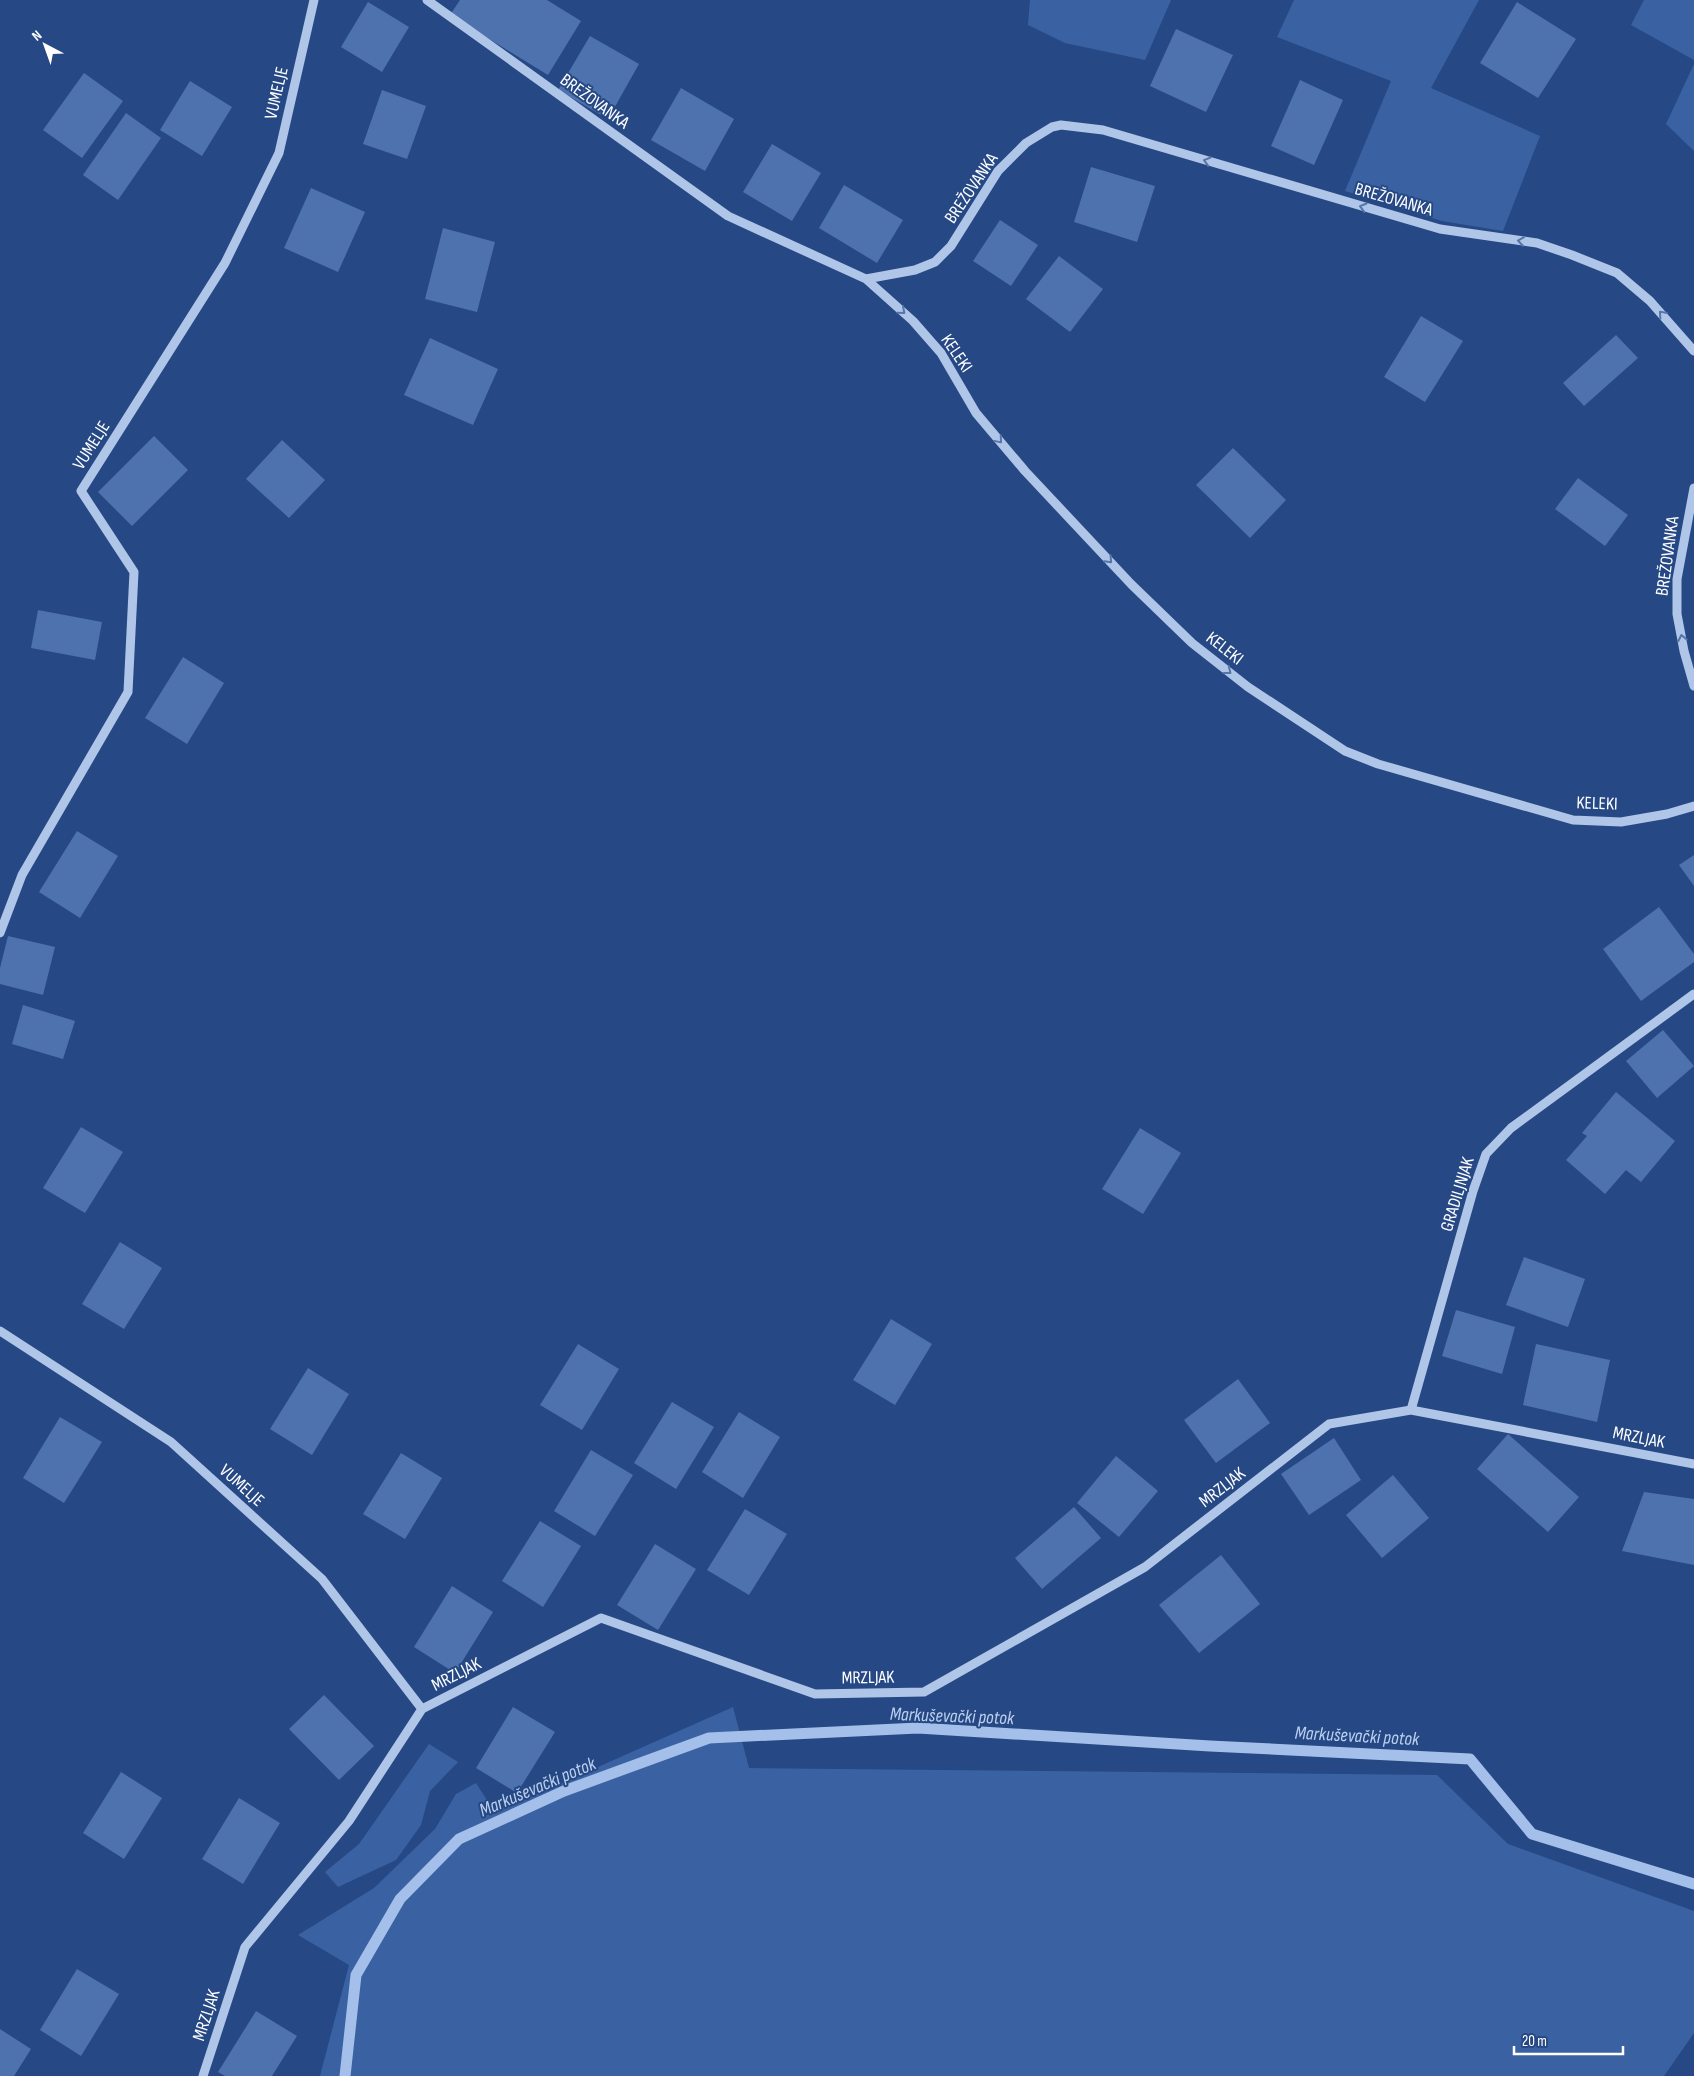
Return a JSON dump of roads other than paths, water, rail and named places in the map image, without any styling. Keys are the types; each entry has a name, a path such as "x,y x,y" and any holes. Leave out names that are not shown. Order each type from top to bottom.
{"street":[{"name":"VUMELJE","path":"0,933 22,875 128,692 134,572 81,491 226,263 279,153 314,0"},
{"name":"BREŽOVANKA","path":"427,0 728,216 866,279 915,270 936,262 951,246 998,171 1026,143 1052,127 1061,126 1103,130 1440,229 1537,244 1572,255 1617,273 1650,300 1694,351"},
{"name":"KELEKI","path":"866,279 919,328 941,354 976,413 1025,471 1131,584 1192,643 1234,676 1345,751 1378,764 1573,820 1621,822 1667,814 1694,806"},
{"name":"BREŽOVANKA","path":"1694,488 1677,579 1677,614 1694,686"},
{"name":"GRADILJNJAK","path":"1411,1410 1473,1191 1486,1154 1511,1128 1694,994"},
{"name":"VUMELJE","path":"0,1331 170,1442 185,1455 322,1579 422,1709"},
{"name":"MRZLJAK","path":"203,2076 245,1947 349,1821 422,1709 600,1618 815,1694 924,1692 1145,1568 1329,1424 1411,1410 1694,1464"}],"waterway":[{"name":"Markuševački potok","path":"345,2076 356,1975 400,1899 459,1839 564,1791 709,1738 918,1728 1210,1746 1470,1759 1532,1834 1694,1884"}]}
